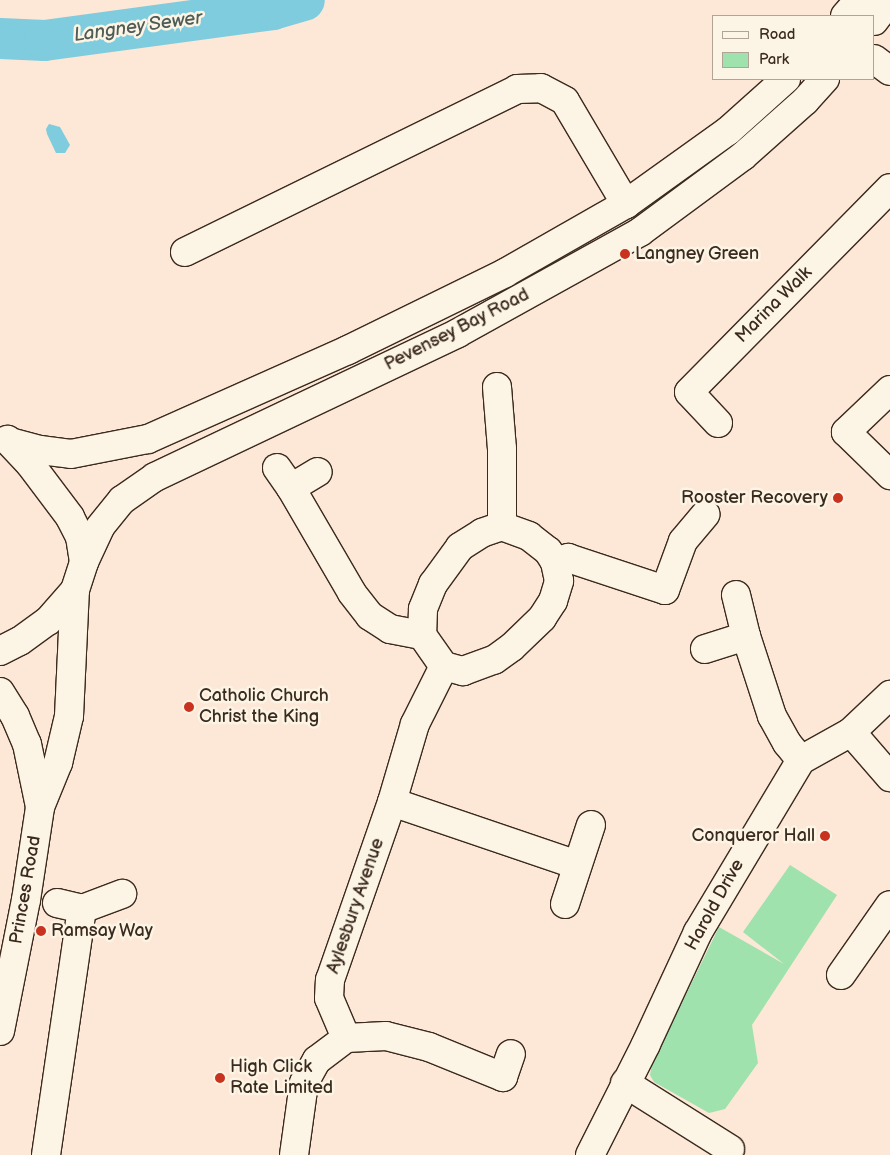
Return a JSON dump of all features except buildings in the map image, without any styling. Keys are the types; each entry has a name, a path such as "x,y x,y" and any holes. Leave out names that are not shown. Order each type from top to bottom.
{"street":[{"path":"846,15 859,0"},
{"path":"875,20 890,0"},
{"path":"875,59 890,71"},
{"name":"Pevensey Bay Road","path":"5,437 40,450 71,454 148,439 348,350 505,273 626,204 728,131 785,80"},
{"name":"Pevensey Bay Road","path":"76,590 84,562 100,527 122,500 155,477 458,333 640,232 743,156 805,100 824,80"},
{"path":"185,252 517,89 541,88 565,100 626,204"},
{"name":"Marina Walk","path":"718,423 689,392 890,188"},
{"path":"497,387 502,449 502,526"},
{"path":"881,466 846,432 890,390"},
{"path":"5,437 70,517 80,537 84,562"},
{"path":"318,472 284,478 352,593 370,616 390,628 422,635"},
{"path":"555,562 568,558 664,590 684,541 706,514"},
{"path":"502,526 529,536 548,551 555,562 559,581 553,601 542,618 518,641 494,660 463,671 444,666 422,635 423,608 433,584 460,547 482,532 502,526"},
{"path":"0,651 20,641 48,621 76,590"},
{"name":"Princes Road","path":"0,1031 5,980 40,806 58,764 69,716 76,590"},
{"path":"736,595 746,636 772,716 787,743 801,760"},
{"path":"705,649 746,636"},
{"name":"Aylesbury Avenue","path":"346,1038 329,998 330,980 392,802 415,724 444,666"},
{"name":"Princes Road","path":"0,692 15,716 27,744 40,806"},
{"name":"Harold Drive","path":"590,1155 624,1083 646,1044 698,932 801,760 851,732 890,695"},
{"path":"851,732 890,777"},
{"path":"392,802 577,865"},
{"path":"565,904 592,825"},
{"path":"46,1155 70,906 122,894"},
{"path":"841,976 890,905"},
{"path":"294,1155 304,1083 317,1060 346,1038 386,1036 429,1047 503,1077 512,1054"},
{"path":"624,1083 730,1149"}],"green space":[{"path":"790,865 837,895 752,1025 758,1063 725,1109 709,1113 654,1082 650,1075 652,1064 719,927 784,964 743,932"}],"water":[{"path":"49,124 60,127 70,145 65,153 56,153 47,134 46,129"}],"waterway":[{"name":"Langney Sewer","path":"0,38 44,40 272,9 304,0"}],"place":[{"name":"Langney Green","path":"625,254"},
{"name":"Rooster Recovery","path":"838,498"},
{"name":"Catholic Church Christ the King","path":"189,707"},
{"name":"Conqueror Hall","path":"825,836"},
{"name":"Ramsay Way","path":"41,931"},
{"name":"High Click Rate Limited","path":"220,1078"}]}
